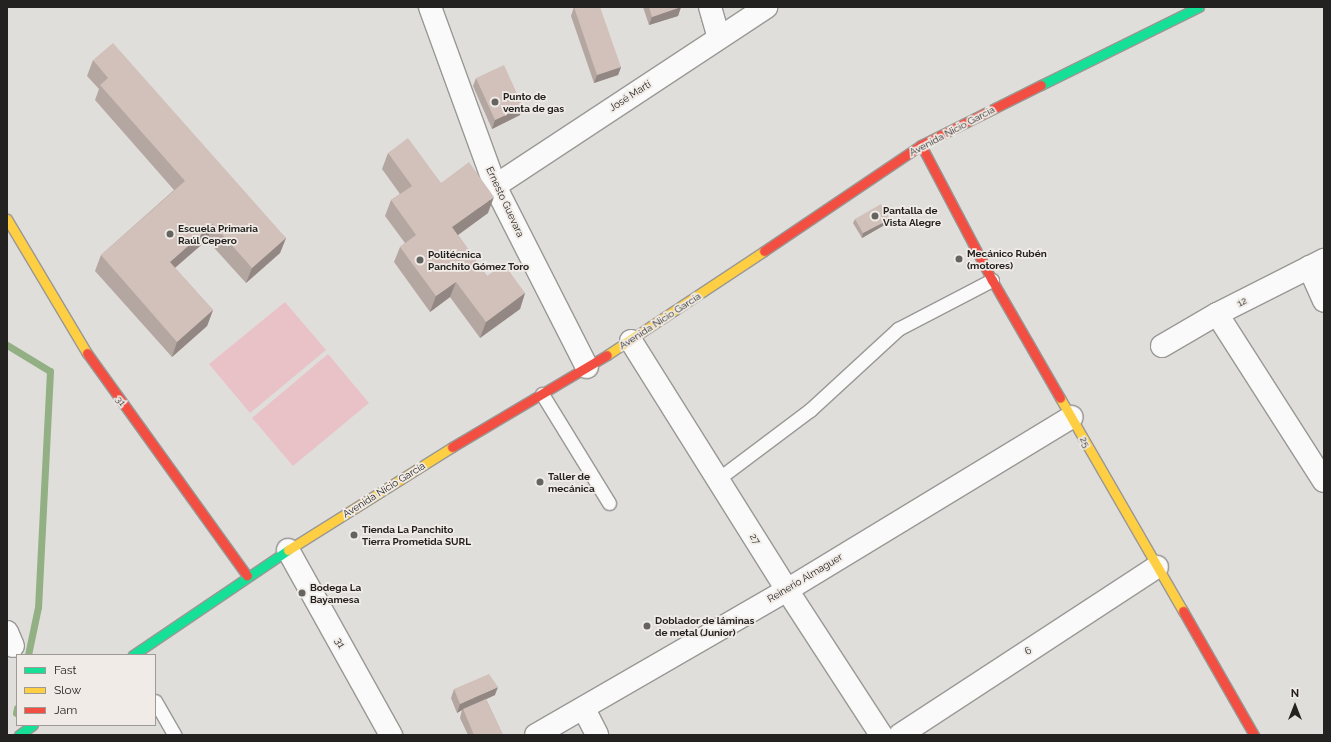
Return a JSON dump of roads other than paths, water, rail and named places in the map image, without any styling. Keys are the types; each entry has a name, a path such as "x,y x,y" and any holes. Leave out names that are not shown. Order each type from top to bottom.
{"street":[{"name":"Ernesto Guevara","path":"430,7 495,186 587,367"},
{"path":"710,7 719,38"},
{"name":"José Martí","path":"495,186 766,7"},
{"name":"Avenida Nicio García","path":"134,654 247,576 421,466 631,341 921,145 1199,7"},
{"name":"25","path":"921,145 992,280 1254,735"},
{"name":"31","path":"7,219 81,345 247,576"},
{"path":"1317,264 1324,301"},
{"name":"12","path":"1162,346 1217,314 1317,264"},
{"path":"1217,314 1324,481"},
{"name":"27","path":"631,341 787,590 881,735"},
{"name":"Reinerio Almaguer","path":"536,735 584,709 787,590 1071,417"},
{"name":"31","path":"288,550 391,735"},
{"name":"6","path":"900,735 1157,566"},
{"path":"584,709 597,735"},
{"path":"19,735 32,726"}],"lane":[{"path":"718,479 810,410 898,329 992,280"},
{"path":"542,394 609,503"},
{"path":"156,703 175,735"}],"waterway":[{"path":"7,345 50,371 38,607 28,654"}],"place":[{"name":"Punto de venta de gas","path":"495,102"},
{"name":"Pantalla de Vista Alegre","path":"875,216"},
{"name":"Escuela Primaria Raúl Cepero","path":"170,234"},
{"name":"Mecánico Rubén (motores)","path":"959,259"},
{"name":"Politécnica Panchito Gómez Toro","path":"420,260"},
{"name":"Taller de mecánica","path":"540,482"},
{"name":"Tienda La Panchito Tierra Prometida SURL","path":"354,535"},
{"name":"Bodega La Bayamesa","path":"302,593"},
{"name":"Doblador de láminas de metal (Junior)","path":"647,626"}]}
